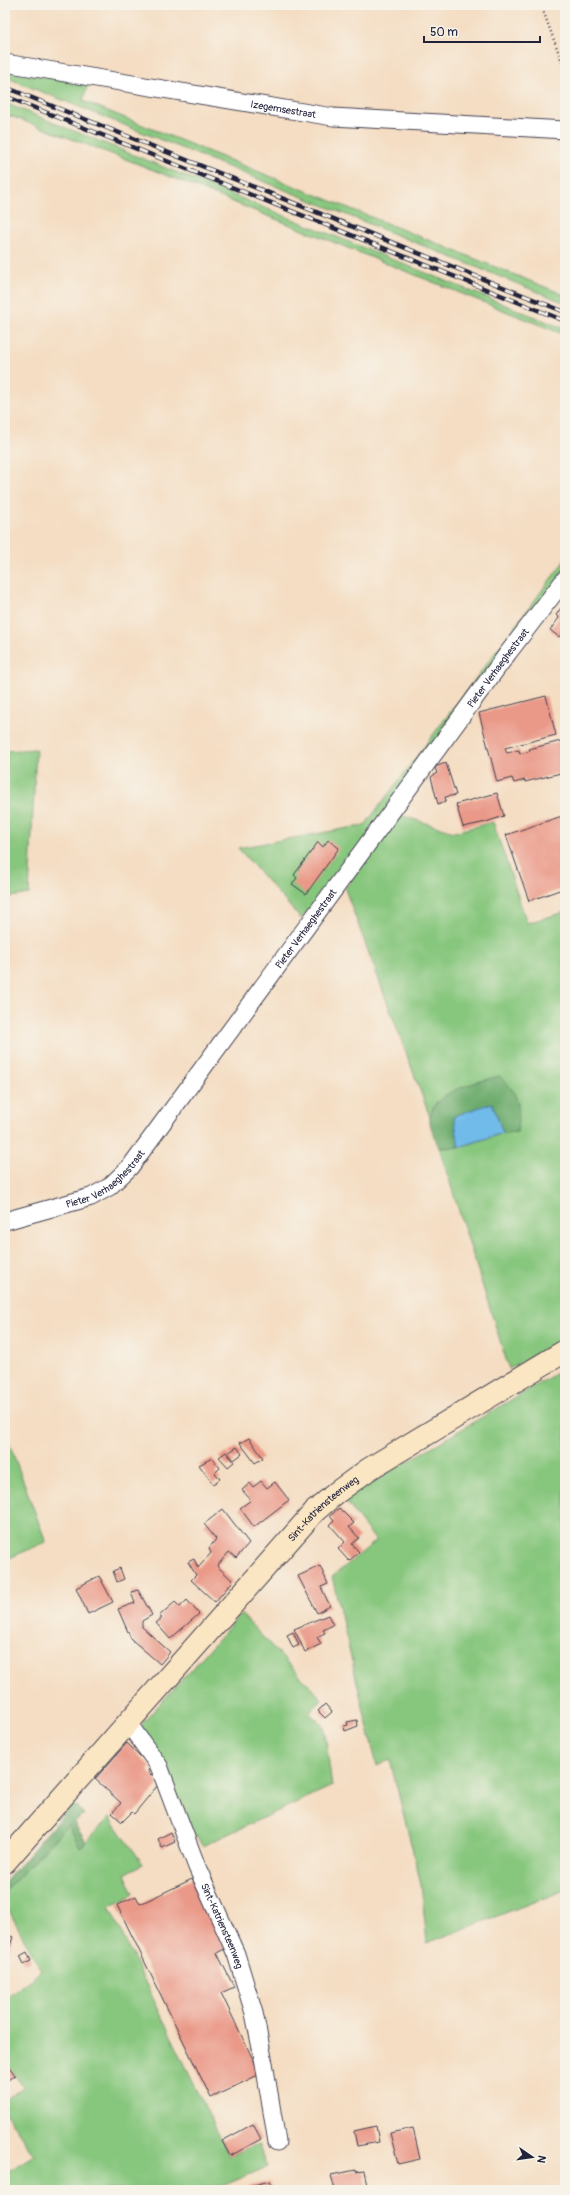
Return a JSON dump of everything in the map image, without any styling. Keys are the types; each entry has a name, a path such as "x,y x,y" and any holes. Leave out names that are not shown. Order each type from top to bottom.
{"street":[{"name":"Izegemsestraat","path":"5,63 333,117 565,130"},
{"name":"Pieter Verhaeghestraat","path":"5,1220 91,1197 109,1187 130,1167 508,653 565,579"},
{"name":"Sint-Katriensteenweg","path":"5,1862 314,1512 336,1493 369,1470 565,1351"},
{"name":"Sint-Katriensteenweg","path":"128,1723 159,1766 197,1867 236,1954 254,2013 277,2142"}],"path":[{"path":"541,5 565,70"}],"green space":[{"path":"6,71 88,84 83,101 565,295 565,303 5,77"},
{"path":"5,103 565,329 565,335 133,162 5,114"},
{"path":"565,560 565,572 372,831 301,919 238,848 365,825"},
{"path":"36,749 29,894 5,898 5,751"},
{"path":"397,814 454,832 493,822 527,923 565,912 565,1337 509,1369 439,1148 460,1147 503,1133 517,1132 518,1102 436,1102 430,1117 345,889"},
{"path":"499,1076 506,1082 515,1095 517,1101 517,1132 503,1133 492,1103 454,1116 459,1147 439,1148 430,1123 430,1116 440,1099 458,1088"},
{"path":"565,1368 565,1890 427,1943 421,1884 390,1760 377,1766 332,1577 376,1541 344,1499"},
{"path":"5,1432 46,1542 5,1560"},
{"path":"241,1614 322,1699 309,1713 324,1726 332,1786 202,1846 197,1836 191,1839 140,1726"},
{"path":"73,1803 84,1814 74,1823 86,1842 80,1847 68,1825 5,1891 5,1882"},
{"path":"110,1817 143,1864 125,1874 134,1894 109,1907 229,2156 258,2144 267,2167 213,2190 5,2190 5,2173 34,2155 5,2112 5,2100 23,2087 5,2060 5,1999 41,1971 5,1903 5,1891 68,1825 81,1847"}],"water":[{"path":"492,1103 503,1133 459,1147 454,1116"}],"building":[{"path":"563,605 565,629 559,637 550,630 559,618 556,615"},
{"path":"546,696 556,735 505,748 507,753 519,750 520,754 530,751 529,749 565,740 565,772 525,782 525,780 514,783 512,778 497,782 479,713"},
{"path":"446,763 456,795 445,797 446,801 438,804 431,777 437,773 435,768 437,766"},
{"path":"497,793 504,816 463,827 456,804"},
{"path":"565,815 565,888 529,901 506,835"},
{"path":"328,840 339,848 306,894 292,884 297,878 294,875 318,842 323,847"},
{"path":"249,1438 263,1458 255,1463 240,1443"},
{"path":"237,1447 242,1454 234,1460 228,1453"},
{"path":"226,1452 234,1462 228,1467 219,1457"},
{"path":"212,1458 220,1468 215,1473 220,1479 213,1484 199,1465"},
{"path":"261,1481 267,1488 275,1482 289,1500 254,1527 240,1508 251,1500 242,1490 250,1483 253,1487"},
{"path":"339,1508 354,1523 349,1527 359,1538 352,1544 359,1552 349,1561 338,1549 345,1542 330,1525 334,1521 330,1516"},
{"path":"223,1509 249,1543 236,1558 229,1552 217,1566 233,1581 215,1602 191,1580 196,1575 188,1562 194,1559 198,1568 211,1553 209,1548 216,1539 204,1524"},
{"path":"320,1566 328,1584 321,1587 330,1606 317,1613 298,1576"},
{"path":"120,1568 124,1579 117,1582 113,1571"},
{"path":"99,1576 113,1602 88,1614 76,1588"},
{"path":"138,1590 152,1615 142,1621 142,1627 170,1652 160,1664 131,1639 118,1609 135,1603 131,1592"},
{"path":"187,1600 199,1614 170,1639 156,1623 162,1618 159,1616 175,1602 180,1607"},
{"path":"328,1615 333,1625 323,1630 325,1633 317,1637 321,1644 305,1652 294,1629"},
{"path":"293,1632 299,1645 293,1648 287,1635"},
{"path":"325,1704 332,1712 325,1718 318,1711"},
{"path":"357,1720 358,1726 345,1731 344,1726 348,1725 347,1722"},
{"path":"127,1743 151,1767 148,1770 151,1775 153,1774 158,1785 134,1814 132,1812 122,1822 112,1813 121,1803 95,1779"},
{"path":"171,1832 175,1842 162,1848 158,1839"},
{"path":"192,1879 226,1948 217,1953 234,1987 221,1993 260,2074 211,2098 117,1905 136,1896 140,1904"},
{"path":"5,1934 13,1937 5,1960"},
{"path":"27,1952 31,1961 24,1964 20,1956"},
{"path":"5,2061 15,2075 5,2082"},
{"path":"253,2124 261,2139 230,2156 222,2141"},
{"path":"376,2126 379,2142 357,2146 354,2131"},
{"path":"413,2128 420,2159 398,2164 390,2133"},
{"path":"356,2170 356,2172 364,2171 368,2190 335,2190 331,2175"},
{"path":"270,2181 272,2190 237,2190 237,2189"}],"railway":[{"path":"5,87 565,312"},
{"path":"5,96 565,321"}]}
